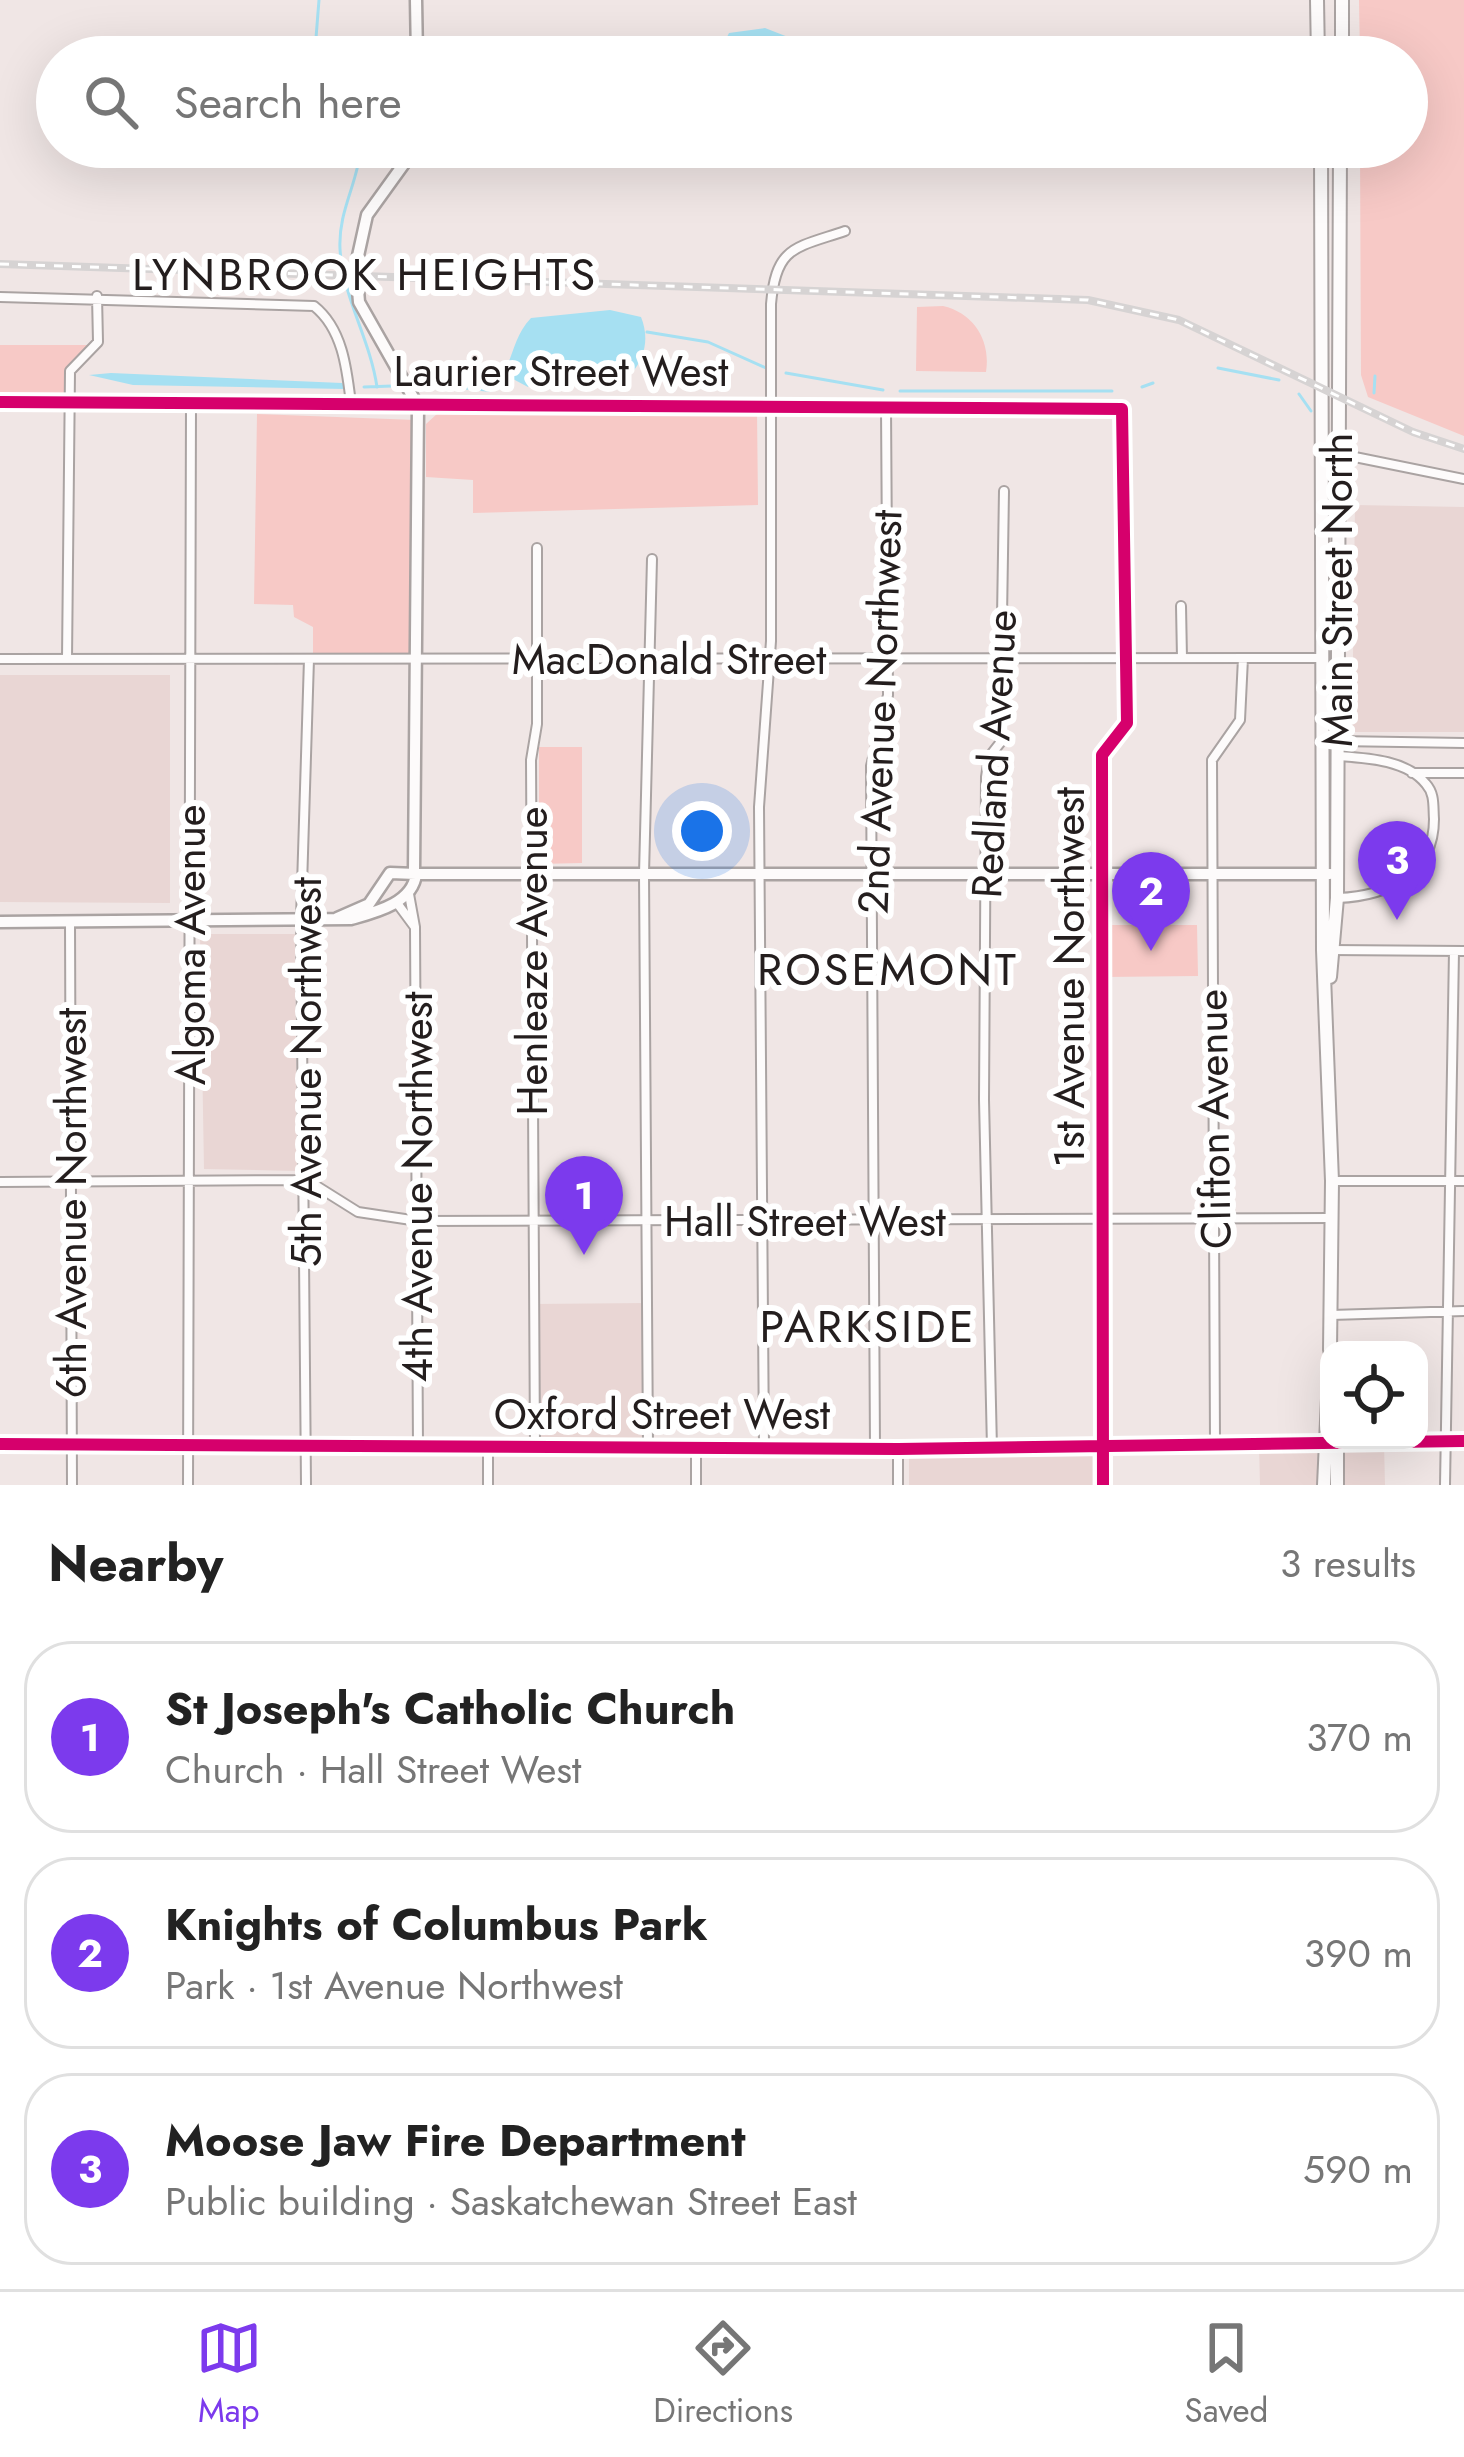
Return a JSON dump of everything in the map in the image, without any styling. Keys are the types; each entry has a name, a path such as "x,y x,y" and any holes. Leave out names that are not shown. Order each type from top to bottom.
{"main road":[{"path":"1317,0 1318,36"},
{"path":"1342,0 1342,36"},
{"name":"Main Street North","path":"1321,168 1321,658 1329,874 1337,898 1327,950"},
{"name":"Main Street North","path":"1330,1341 1332,1181 1324,1032 1336,749 1340,168"},
{"path":"1324,1485 1331,1449"},
{"path":"1333,1449 1336,1485"}],"street":[{"path":"416,0 417,36"},
{"name":"4th Avenue Northwest","path":"401,168 367,215 356,265 359,302 418,406 420,659 416,827 410,858 415,927 418,1447"},
{"path":"764,1447 761,874 776,267 791,249 845,231"},
{"path":"68,659 70,371 98,343 98,296"},
{"path":"0,297 98,296 314,306 326,315 345,358 351,404"},
{"name":"Laurier Street West","path":"0,402 772,403 1122,409"},
{"name":"Algoma Avenue","path":"188,1485 191,405"},
{"name":"2nd Avenue Northwest","path":"875,1447 871,766 888,695 886,408"},
{"name":"1st Avenue Northwest","path":"1103,1485 1102,755 1127,723 1122,658 1122,409"},
{"path":"1339,454 1464,479"},
{"name":"Redland Avenue","path":"992,1448 991,1222 984,1100 986,777 989,757 1000,742 1004,491"},
{"name":"Henleaze Avenue","path":"535,1446 531,874 537,548"},
{"path":"649,1446 644,874 652,560"},
{"path":"1180,606 1182,658"},
{"name":"Clifton Avenue","path":"1215,1444 1212,760 1240,720 1243,658"},
{"name":"MacDonald Street","path":"0,659 1337,658"},
{"name":"5th Avenue Northwest","path":"306,1485 302,918 309,659"},
{"path":"1336,749 1464,743"},
{"path":"1336,749 1376,759 1424,780 1433,795 1434,837 1427,856 1385,893 1337,898"},
{"path":"1410,773 1464,773"},
{"path":"337,918 360,911 382,890 390,873 411,879 450,874 1329,874"},
{"path":"0,922 359,917 394,903 411,879"},
{"path":"382,890 415,927"},
{"name":"6th Avenue Northwest","path":"70,922 72,1485"},
{"path":"1327,950 1459,951 1459,1181 1447,1311 1445,1485"},
{"path":"0,1182 307,1180"},
{"name":"Hall Street West","path":"307,1180 358,1212 418,1221 1332,1219"},
{"path":"1332,1181 1459,1181"},
{"path":"1331,1315 1464,1311"},
{"name":"Oxford Street West","path":"1428,1440 1464,1441"},
{"name":"Oxford Street West","path":"0,1444 898,1449 1320,1442"},
{"path":"488,1446 488,1485"},
{"path":"696,1446 696,1485"},
{"path":"898,1449 898,1485"}],"shaded area":[{"path":"1359,0 1464,0 1464,436 1368,397 1361,375 1360,168 1428,168 1428,36 1360,36"},
{"path":"943,306 964,315 978,330 986,350 986,372 916,371 917,307"},
{"path":"0,345 99,345 73,372 67,395 0,395"},
{"path":"757,411 758,505 473,513 473,480 426,477 426,424 438,413"},
{"path":"257,414 416,420 416,656 313,655 313,627 294,617 293,605 254,604"},
{"path":"1355,505 1464,507 1464,732 1352,732"},
{"path":"0,675 170,675 170,903 0,902"},
{"path":"539,747 582,747 582,863 539,864"},
{"path":"1104,925 1197,925 1198,976 1105,977"},
{"path":"200,934 295,934 297,1171 204,1169"},
{"path":"647,1303 648,1446 535,1446 533,1304"},
{"path":"1320,1442 1324,1485 1260,1485 1259,1445"},
{"path":"1337,1449 1384,1449 1385,1485 1337,1485"},
{"path":"1092,1452 1092,1485 909,1485 909,1454"}],"water":[{"path":"765,28 785,36 728,36"},
{"path":"610,310 641,317 643,354 631,374 535,378 528,387 513,379 491,392 431,386 499,380 531,318"},
{"path":"89,375 342,383 345,389 133,385"}],"waterway":[{"path":"316,36 319,0"},
{"path":"357,168 340,249 377,387"},
{"path":"647,332 708,342 766,368"},
{"path":"1218,368 1279,380"},
{"path":"786,373 883,390"},
{"path":"1374,393 1375,376"},
{"path":"1142,387 1153,383"},
{"path":"364,387 392,386"},
{"path":"900,391 1112,391"},
{"path":"1299,394 1311,411"}],"railway":[{"path":"0,264 1088,300 1179,320 1413,432 1464,449"}],"cycle path":[{"path":"0,402 1122,409 1127,723 1102,755 1103,1485"},
{"path":"0,1444 898,1449 1464,1441"}],"place":[{"name":"Moose Jaw Fire Department","path":"1397,920"},
{"name":"Knights of Columbus Park","path":"1151,951"},
{"name":"St Joseph's Catholic Church","path":"584,1255"}],"district":[{"name":"LYNBROOK HEIGHTS","path":"365,274"},
{"name":"ROSEMONT","path":"888,969"},
{"name":"PARKSIDE","path":"868,1326"}]}
